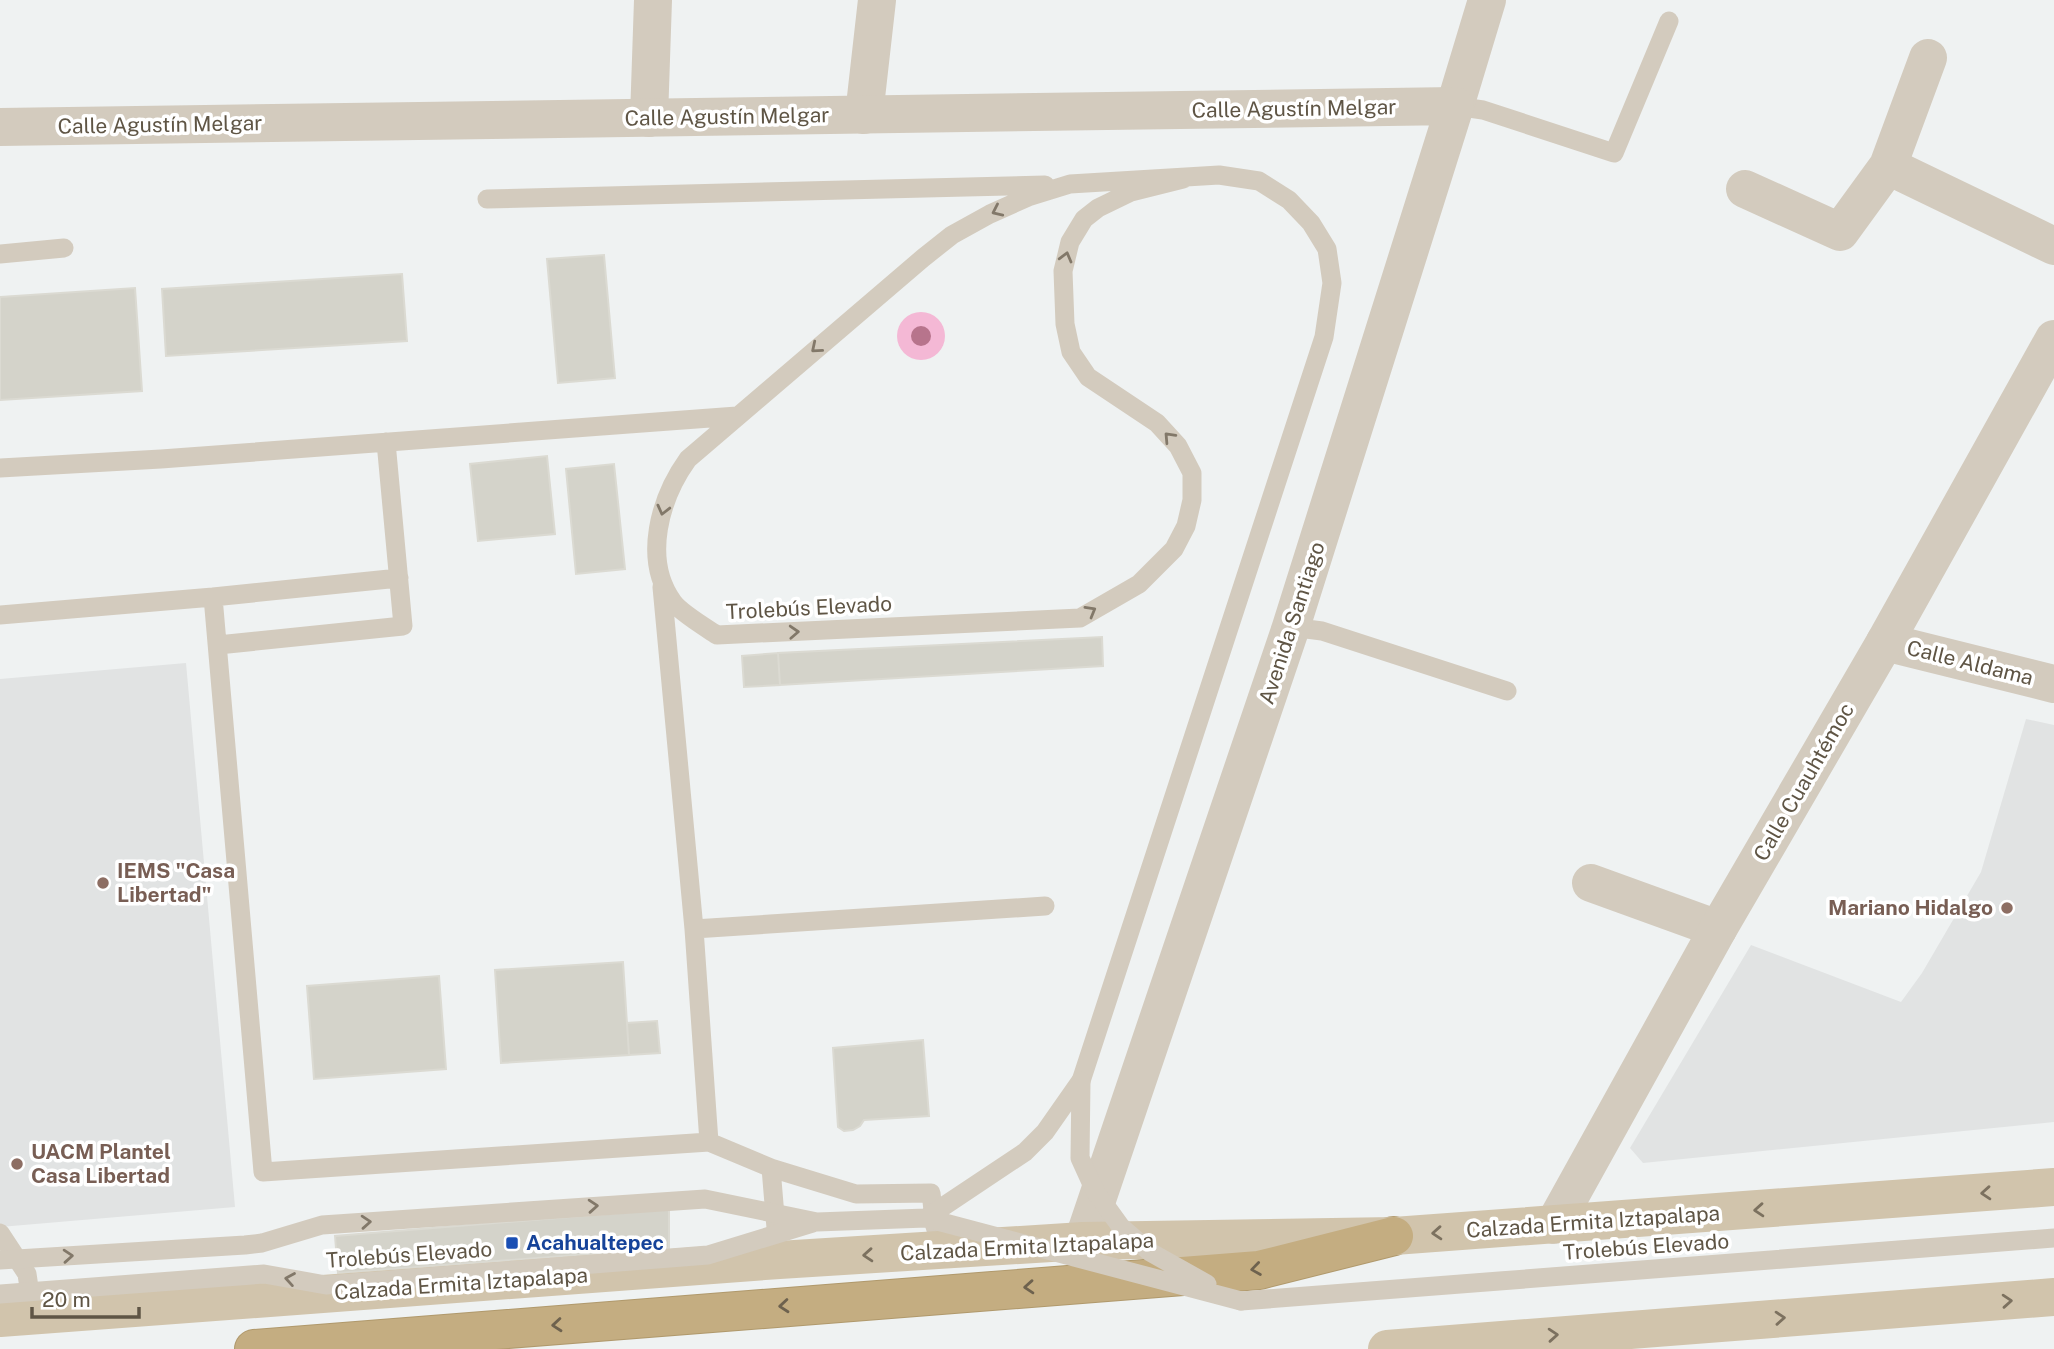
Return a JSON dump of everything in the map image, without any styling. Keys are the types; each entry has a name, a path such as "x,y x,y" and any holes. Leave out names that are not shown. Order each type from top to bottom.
{"highway":[{"path":"254,1349 1259,1270 1394,1236"}],"main road":[{"name":"Calzada Ermita Iztapalapa","path":"16,1317 779,1260 931,1235 1083,1241 1394,1236 2054,1187"},
{"path":"1387,1349 1508,1344 2054,1297"}],"street":[{"path":"649,118 653,0"},
{"path":"864,115 877,0"},
{"name":"Avenida Santiago","path":"1083,1241 1292,626 1487,0"},
{"path":"1745,189 1840,232 1888,166 1928,58"},
{"name":"Calle Agustín Melgar","path":"0,127 1455,106"},
{"path":"1888,166 2054,246"},
{"name":"Calle Cuauhtémoc","path":"1554,1225 1718,929 1885,642 2054,339"},
{"name":"Calle Aldama","path":"1885,642 2054,684"},
{"path":"1591,883 1718,929"}],"lane":[{"path":"1455,106 1482,110 1614,153 1669,21"},
{"name":"Trolebús Elevado","path":"931,1235 1045,1132 1081,1081 1324,337 1332,283 1327,249 1311,223 1289,200 1259,181 1219,175 1070,184 1028,197 952,235 688,459 674,478 665,499 657,550 661,575 674,604 717,635 1080,618 1139,584 1174,549 1186,526 1192,500 1192,473 1178,446 1157,423 1088,377 1071,352 1065,324 1063,271 1070,242 1084,219 1098,208 1131,192 1183,179"},
{"path":"487,199 1070,184"},
{"path":"0,254 64,248"},
{"path":"0,468 161,459 737,416"},
{"path":"218,645 403,626 386,442"},
{"path":"661,575 694,929 709,1142"},
{"path":"0,615 399,578"},
{"path":"213,597 263,1172 709,1142 771,1168 856,1194 931,1193 931,1235"},
{"path":"1292,626 1322,631 1507,691"},
{"path":"694,929 1045,906"},
{"name":"Trolebús Elevado","path":"1081,1081 1080,1158 1095,1191 1121,1227 1150,1252 1241,1301"},
{"path":"771,1168 779,1260"},
{"name":"Trolebús Elevado","path":"0,1260 254,1244 321,1225 705,1199 817,1222 931,1235 1241,1301 2054,1238"},
{"name":"Trolebús Elevado","path":"0,1294 264,1274 326,1285 708,1255 817,1222"},
{"path":"0,1233 26,1274 16,1317"}],"shaded area":[{"path":"921,312 938,319 945,336 938,353 921,360 904,353 897,336 904,319"},
{"name":"IEMS \"Casa Libertad\"","path":"186,663 235,1207 0,1227 0,679"},
{"name":"Mariano Hidalgo","path":"2026,719 2054,725 2054,1122 1643,1163 1630,1148 1751,945 1901,1002 1922,973 1981,872"}],"building":[{"path":"604,255 615,378 558,383 547,259"},
{"path":"402,274 407,341 166,356 162,289"},
{"path":"135,288 142,391 0,400 0,297"},
{"path":"547,456 555,534 478,541 470,464"},
{"path":"614,464 625,569 576,574 566,469"},
{"path":"1102,637 1103,666 780,685 778,653"},
{"path":"778,653 780,685 744,687 742,656"},
{"path":"623,962 629,1055 501,1063 495,970"},
{"path":"439,976 446,1069 314,1079 307,986"},
{"path":"657,1021 660,1053 629,1055 627,1023"},
{"path":"923,1040 929,1116 864,1120 853,1130 844,1131 838,1127 833,1048"},
{"path":"669,1209 669,1248 338,1273 335,1236"}],"place":[{"name":"IEMS \"Casa Libertad\"","path":"103,883"},
{"name":"Mariano Hidalgo","path":"2007,908"},
{"name":"UACM Plantel Casa Libertad","path":"17,1164"},
{"name":"Acahualtepec","path":"512,1243"}]}
